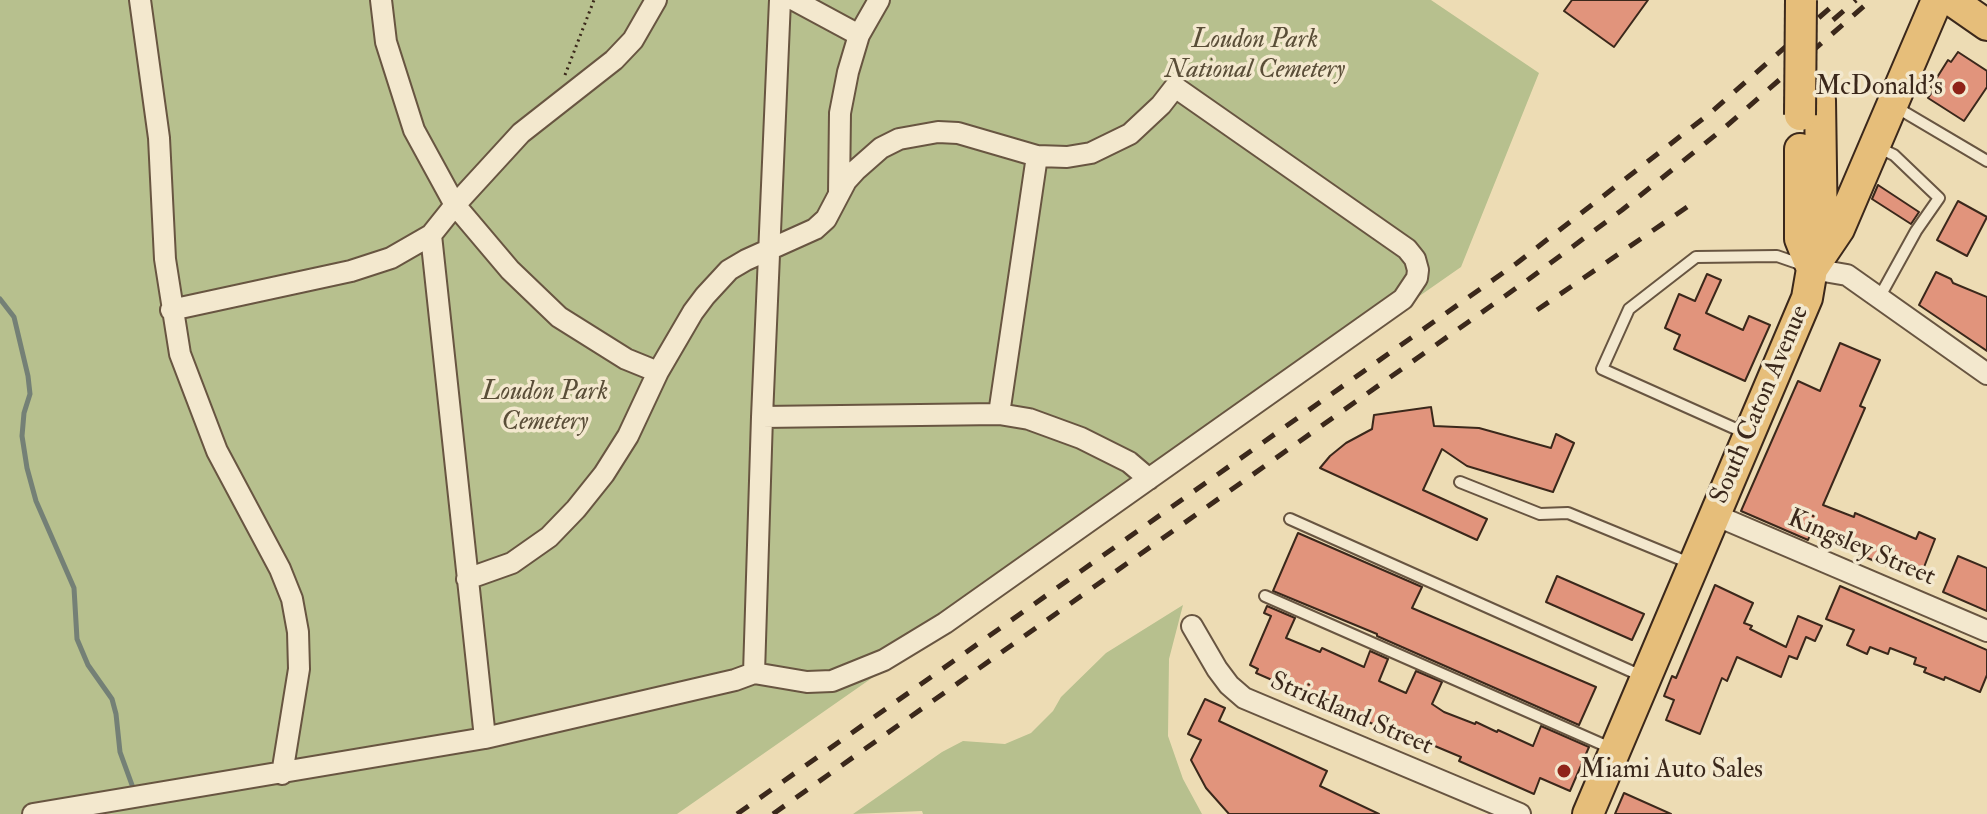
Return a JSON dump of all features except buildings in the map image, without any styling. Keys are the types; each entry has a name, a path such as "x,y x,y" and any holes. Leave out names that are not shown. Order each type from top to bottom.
{"main road":[{"path":"1801,0 1810,108"},
{"path":"1812,269 1800,239 1822,0"},
{"name":"South Caton Avenue","path":"1588,814 1807,298 1812,269 1839,229 1937,0"},
{"path":"1951,0 1987,25"}],"street":[{"path":"140,0 159,138 165,259 180,354 212,439 280,569 292,599 298,632 299,669 282,774"},
{"path":"381,0 386,42 414,130 455,205 510,270 559,317 626,359 658,372"},
{"path":"171,310 351,271 391,258 431,235 521,133 554,104 614,60 633,40 656,0"},
{"path":"754,673 780,0"},
{"path":"794,0 859,35"},
{"path":"839,197 840,113 848,72 859,35 879,0"},
{"path":"33,814 485,738 754,673 807,682 832,681 884,660 945,623 1403,299 1417,278 1415,259 1407,249 1175,87 1145,121 1112,145 1091,153 1067,157 1037,156 958,133 917,134 899,139 866,159 846,181 826,219 815,229 729,270 705,296 658,372 628,436 604,474 576,509 549,537 512,563 467,579"},
{"path":"999,414 1037,156"},
{"path":"431,235 485,738"},
{"path":"1812,269 1847,275 1987,374"},
{"path":"762,417 999,414 1029,419 1081,438 1129,462 1149,479"},
{"name":"Kingsley Street","path":"1715,515 1987,631"},
{"name":"Strickland Street","path":"1192,626 1217,669 1244,698 1520,814"}],"lane":[{"path":"1892,105 1987,161"},
{"path":"1875,146 1894,155 1939,198 1916,231 1879,298"},
{"path":"1749,435 1602,369 1629,309 1696,257 1777,256 1812,269"},
{"path":"1460,482 1540,514 1568,513 1694,564"},
{"path":"1290,519 1646,678"},
{"path":"1265,596 1615,749"}],"path":[{"path":"554,104 594,0"}],"green space":[{"name":"Loudon Park Cemetery","path":"0,0 1431,0 1539,73 1461,267 677,814 0,814"},
{"path":"1183,605 1169,659 1168,736 1183,779 1202,814 923,814 922,811 853,814 942,752 963,741 1005,744 1031,733 1053,711 1061,697 1106,653"}],"waterway":[{"path":"0,299 14,317 28,376 30,394 22,436 27,468 36,501 74,588 77,639 88,665 112,699 120,752 132,785"}],"railway":[{"path":"737,814 1517,263 1709,114 1839,0"},
{"path":"1833,20 1856,0"},
{"path":"773,814 1529,279 1723,129 1871,0"},
{"path":"1537,310 1690,205"}],"place":[{"name":"McDonald's","path":"1959,88"},
{"name":"Miami Auto Sales","path":"1564,771"}],"park label":[{"name":"Loudon Park National Cemetery","path":"1255,56"}]}
